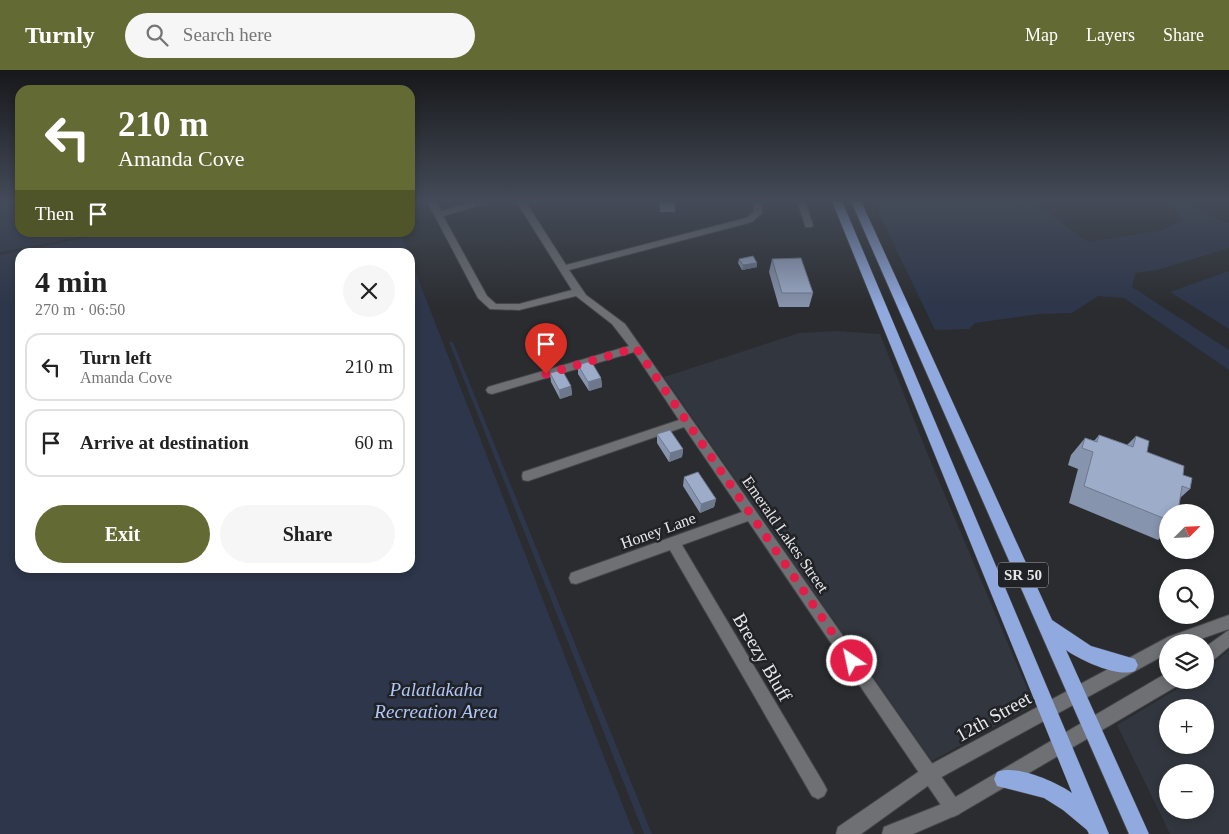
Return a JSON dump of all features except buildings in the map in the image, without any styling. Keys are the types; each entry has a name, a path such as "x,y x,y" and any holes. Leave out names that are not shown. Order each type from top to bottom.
{"highway":[{"name":"SR 50","path":"852,237 1097,831"},
{"name":"SR 50","path":"872,237 1139,834"},
{"path":"1044,622 1064,641 1086,654 1105,661 1129,665"},
{"path":"1004,779 1033,783 1057,794 1076,807 1097,831"}],"street":[{"path":"450,237 483,298 494,307 519,307 578,292"},
{"name":"Emerald Lakes Street","path":"542,237 578,292 590,304 617,321 953,808"},
{"path":"562,269 685,237"},
{"path":"492,390 636,348"},
{"path":"528,476 687,422"},
{"name":"Honey Lane","path":"576,578 674,544 751,514"},
{"name":"Breezy Bluff","path":"674,544 818,790"},
{"name":"12th Street","path":"1197,634 1229,622"},
{"path":"1214,649 1229,637"},
{"name":"12th Street","path":"845,834 930,774 1159,650"},
{"path":"892,834 953,808 1159,687"}],"shaded area":[{"path":"837,331 880,334 930,460 1034,705 932,761 664,377 799,333"},
{"path":"1229,650 1229,834 1170,834 1163,819 1214,819 1214,764 1159,764 1159,811 1117,725 1159,700 1159,754 1214,754 1214,699 1160,699 1177,689 1214,689 1214,662"}],"green space":[{"path":"0,237 80,237 15,248 0,252"},
{"name":"Palatlakaha Recreation Area","path":"89,237 402,237 406,248 35,248"},
{"path":"890,237 1081,237 1088,242 1121,237 1229,237 1229,248 1157,270 1135,273 1132,287 1229,350 1229,370 1124,298 1098,296 1072,313 1040,314 975,323 969,329 935,330"},
{"name":"Palatlakaha Recreation Area","path":"15,252 15,573 415,573 415,271 634,834 0,834 0,255"},
{"path":"1229,271 1229,329 1170,292"},
{"path":"449,342 453,342 652,834 644,834"}],"route":[{"path":"546,374 636,348 852,661"}]}
